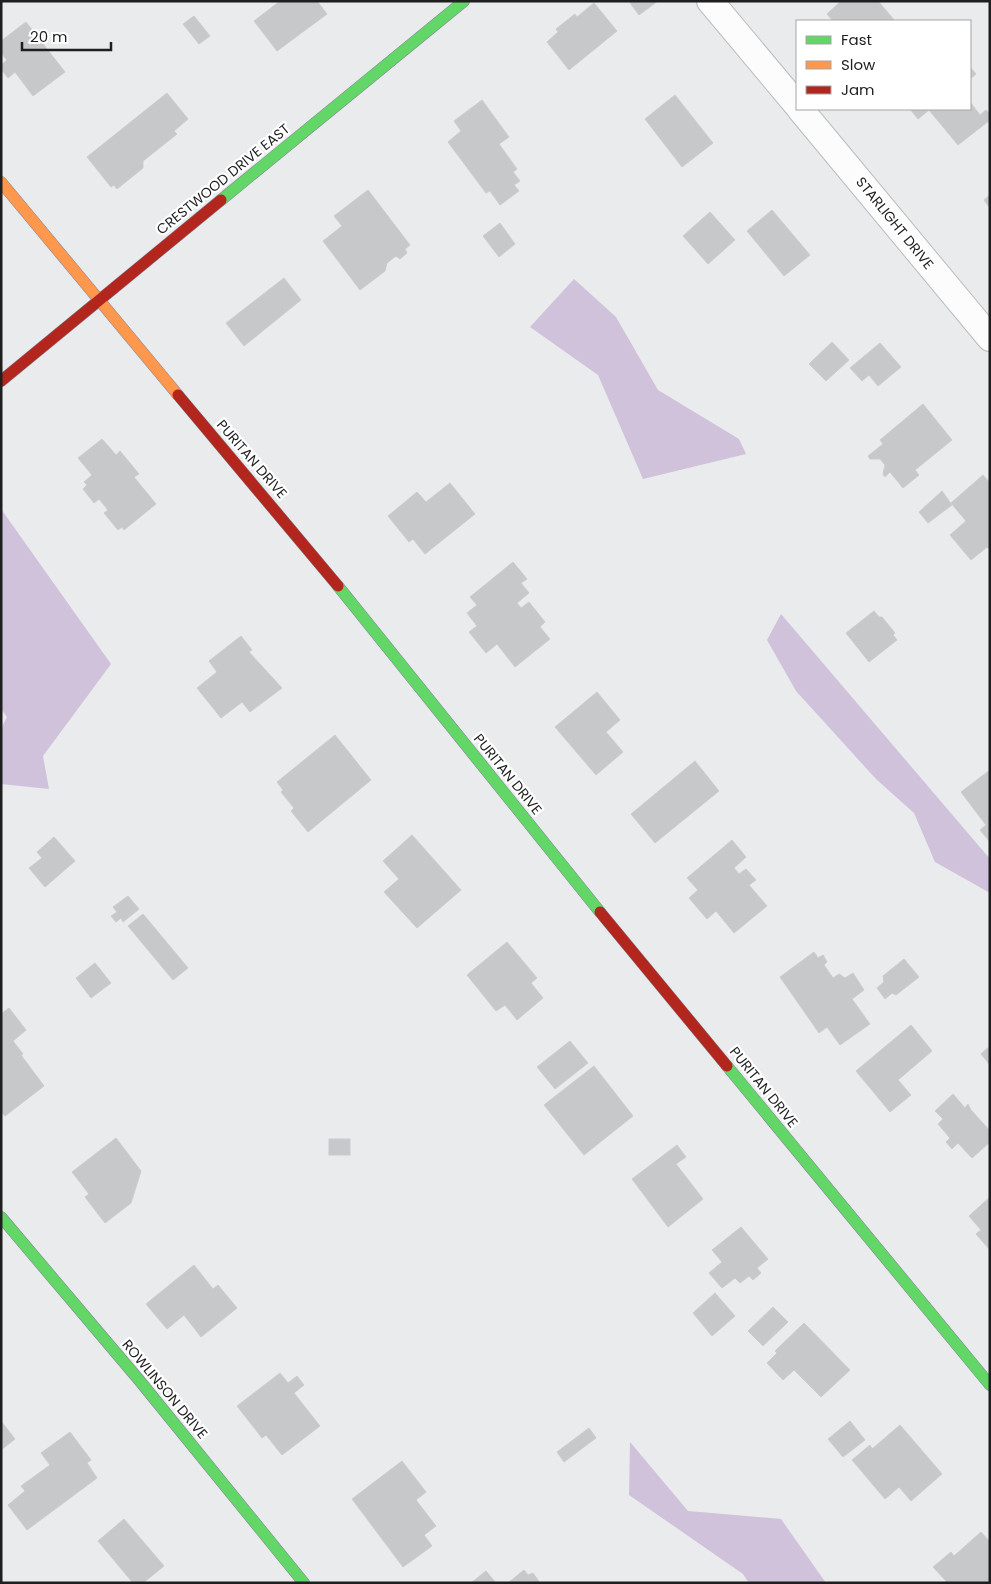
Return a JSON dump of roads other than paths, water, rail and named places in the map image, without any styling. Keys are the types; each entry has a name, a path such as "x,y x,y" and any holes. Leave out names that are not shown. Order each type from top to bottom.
{"street":[{"name":"CRESTWOOD DRIVE EAST","path":"1,381 464,1"},
{"path":"710,1 796,104"},
{"name":"STARLIGHT DRIVE","path":"801,110 990,338"},
{"name":"PURITAN DRIVE","path":"1,182 98,301 282,517 601,914 990,1385"},
{"name":"ROWLINSON DRIVE","path":"1,1217 139,1380 304,1583"}]}
